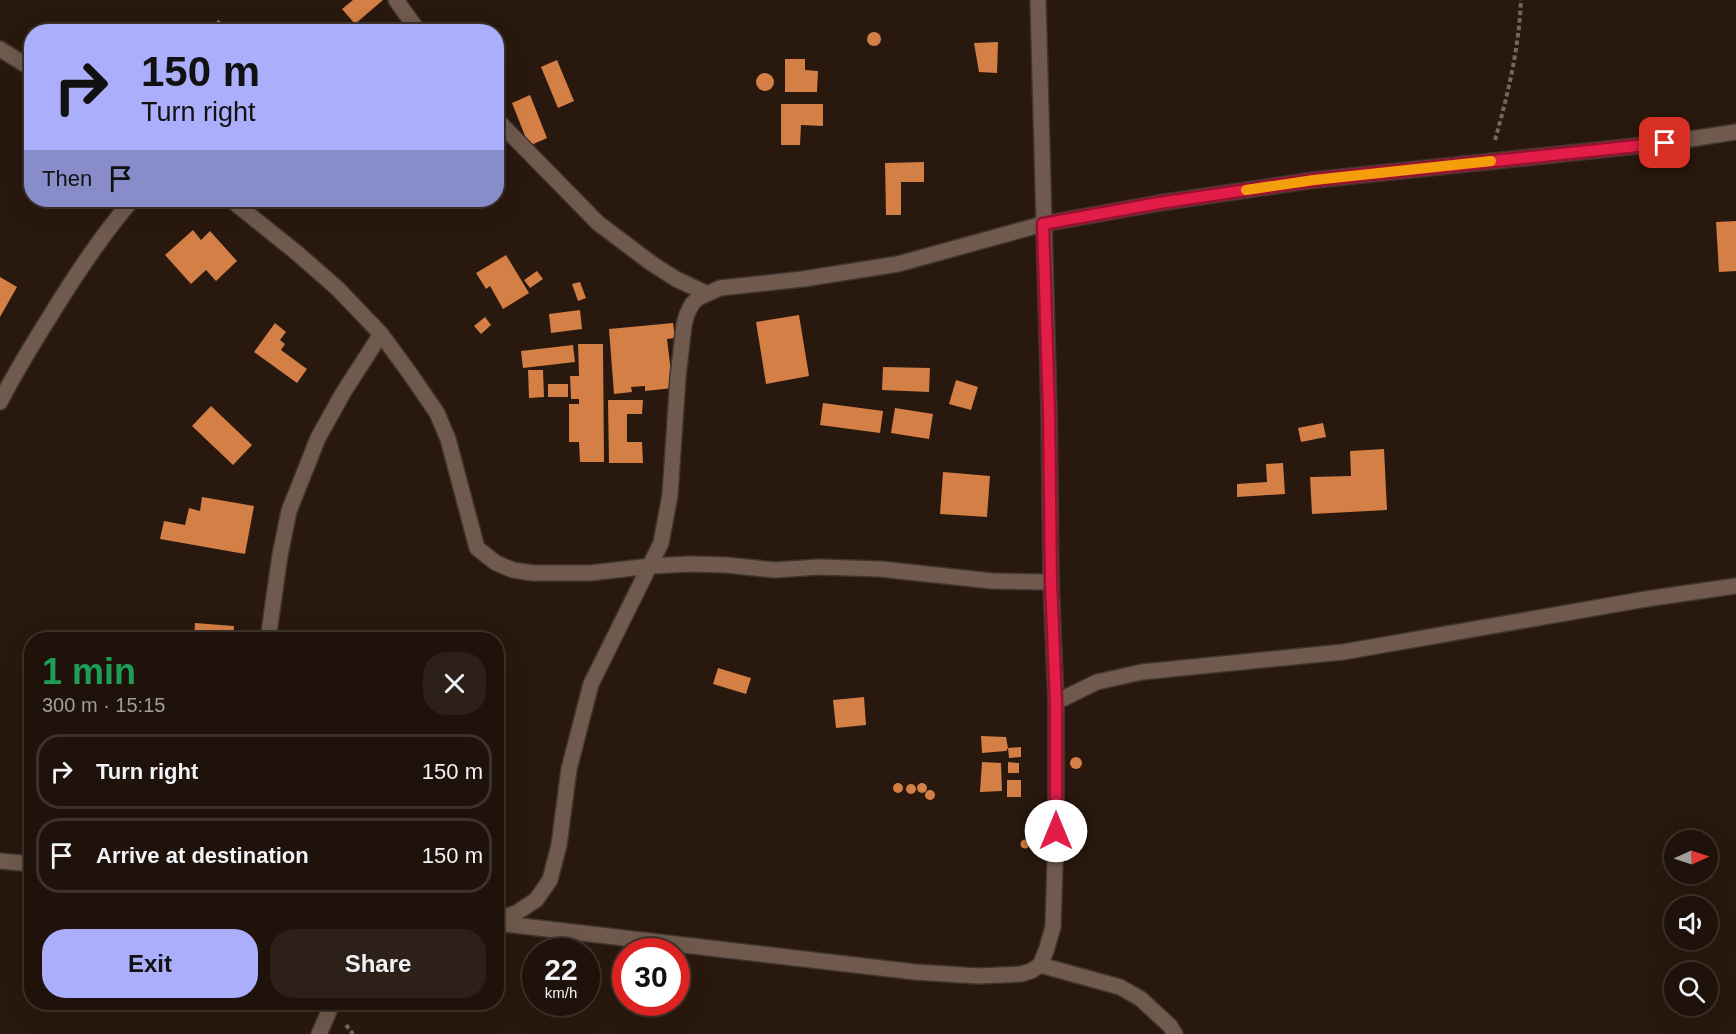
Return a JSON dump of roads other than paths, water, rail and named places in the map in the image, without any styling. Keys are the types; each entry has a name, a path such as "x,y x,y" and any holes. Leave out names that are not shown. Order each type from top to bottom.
{"street":[{"path":"396,0 413,24"},
{"path":"504,923 915,972 978,976 1021,974 1040,965 1053,927 1056,702 1051,582 1049,411 1038,0"},
{"path":"0,49 24,64"},
{"path":"504,127 598,224 676,279 706,293"},
{"path":"504,918 536,900 550,880 559,845 569,769 591,684 662,543 670,495 684,325 692,304 706,293 720,288 803,279 898,264 1043,224 1159,203 1314,180 1665,143 1736,132"},
{"path":"0,402 14,375 71,283 126,207"},
{"path":"240,207 337,288 381,334 437,412 448,439 477,548 496,563 513,570 533,573 590,573 672,564 726,565 776,570 819,567 880,569 992,581 1051,582"},
{"path":"269,632 280,555 296,493 318,438 343,393 381,334"},
{"path":"1056,702 1097,682 1142,672 1343,652 1646,599 1736,586"},
{"path":"0,861 24,863"},
{"path":"1040,965 1120,987 1141,999 1170,1026 1175,1034"},
{"path":"319,1034 330,1010"}]}
